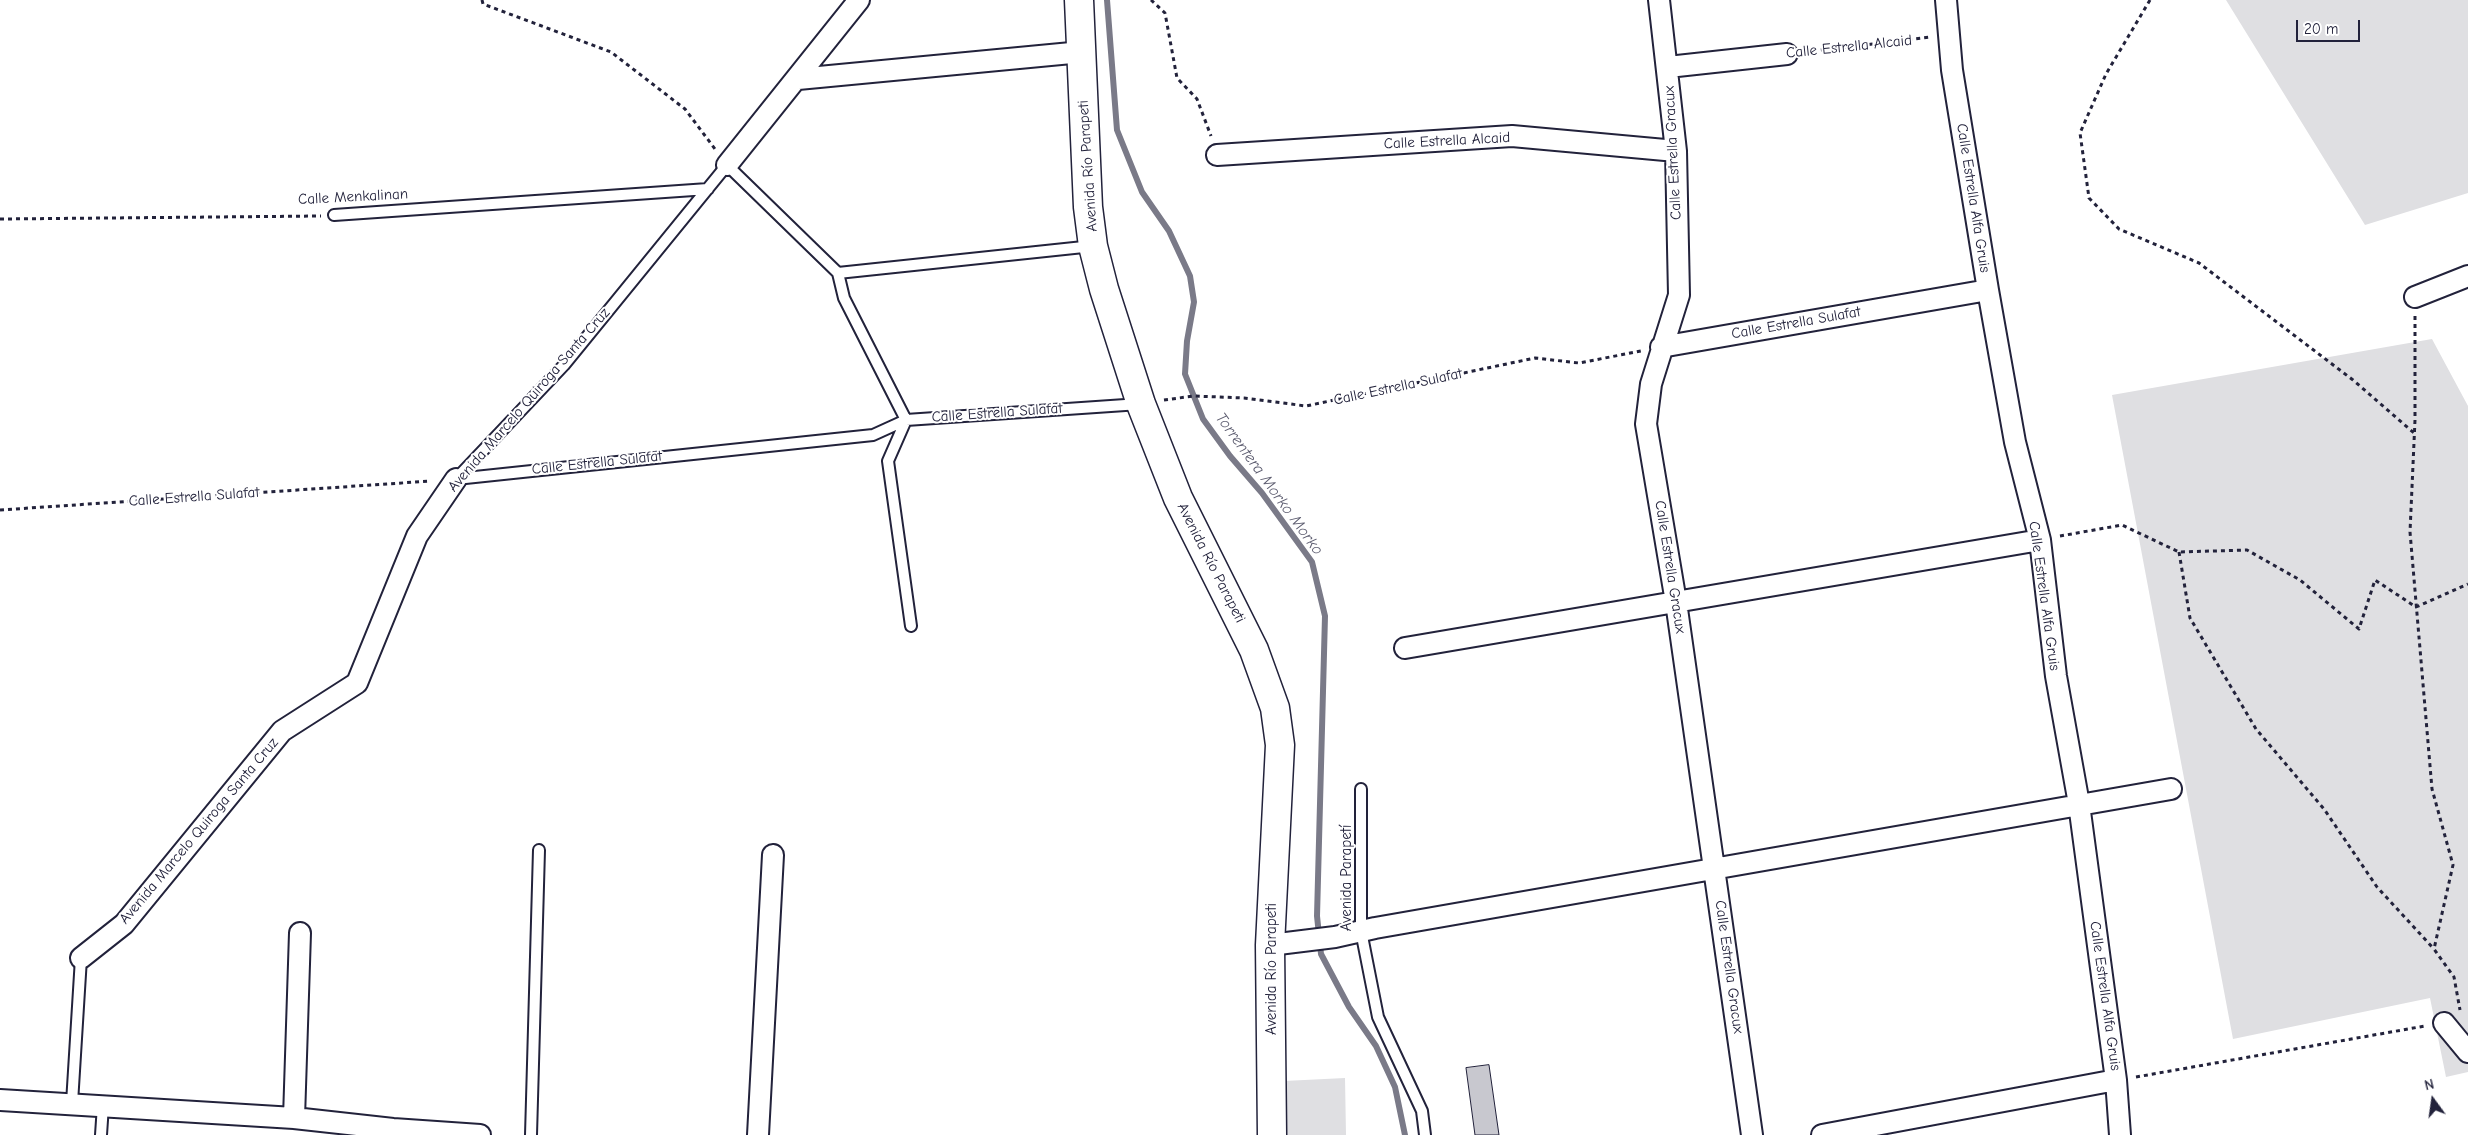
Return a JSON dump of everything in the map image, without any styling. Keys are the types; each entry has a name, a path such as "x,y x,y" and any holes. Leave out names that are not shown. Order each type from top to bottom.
{"main road":[{"name":"Avenida Río Parapeti","path":"1079,0 1088,208 1093,246 1104,289 1141,404 1178,498 1254,650 1275,708 1280,745 1270,945 1272,1135"}],"street":[{"name":"Avenida Marcelo Quiroga Santa Cruz","path":"727,165 798,79 859,0"},
{"name":"Calle Estrella Gracux","path":"1660,0 1676,151 1679,296 1661,347 1651,384 1646,424 1676,602 1752,1135"},
{"name":"Calle Estrella Alfa Gruis","path":"1946,0 1952,70 1988,290 2015,442 2040,540 2056,676 2079,804 2116,1080 2120,1135"},
{"path":"798,79 1082,52"},
{"name":"Calle Estrella Alcaid","path":"1668,67 1788,54"},
{"name":"Calle Estrella Alcaid","path":"1218,155 1512,136 1676,151"},
{"path":"2416,297 2468,276"},
{"name":"Calle Estrella Sulafat","path":"1661,347 1988,290"},
{"name":"Avenida Marcelo Quiroga Santa Cruz","path":"81,958 124,924 282,731 357,683 417,536 456,479"},
{"path":"1404,648 2040,540"},
{"path":"1270,945 1335,937 1360,931 2171,788"},
{"path":"758,1135 773,855"},
{"path":"294,1118 300,933"},
{"path":"2452,1019 2468,1052"},
{"path":"1822,1135 2116,1080"},
{"path":"0,1100 294,1118 393,1132 480,1135"}],"lane":[{"name":"Avenida Marcelo Quiroga Santa Cruz","path":"456,479 564,365 727,165"},
{"path":"727,165 838,273 844,298 906,420 888,462 911,626"},
{"name":"Calle Menkalinan","path":"334,216 708,189"},
{"path":"838,273 1093,246"},
{"name":"Calle Estrella Sulafat","path":"456,479 873,436 906,420 1141,404"},
{"name":"Avenida Parapetí","path":"1361,789 1360,931 1378,1017 1422,1111 1425,1135"},
{"path":"531,1135 539,850"},
{"path":"72,1103 81,958"},
{"path":"101,1135 103,1106"}],"path":[{"path":"482,0 483,4 611,52 685,109 727,165"},
{"path":"1150,0 1165,13 1177,78 1196,99 1218,155"},
{"path":"2150,0 2106,74 2080,133 2089,198 2119,229 2199,263 2353,380 2414,434"},
{"name":"Calle Estrella Alcaid","path":"1788,54 1934,37"},
{"name":"Calle Menkalinan","path":"0,219 334,216"},
{"path":"2416,297 2410,532 2432,789 2453,865 2434,949"},
{"name":"Calle Estrella Sulafat","path":"1141,404 1194,396 1244,398 1306,406 1535,358 1579,363 1661,347"},
{"name":"Calle Estrella Sulafat","path":"0,510 456,479"},
{"path":"2040,540 2122,525 2179,552 2247,550 2300,580 2359,629 2376,580 2416,607"},
{"path":"2179,552 2190,618 2256,728 2324,808 2377,887 2434,949 2454,978 2452,1019"},
{"path":"2416,607 2468,584"},
{"path":"2116,1080 2418,1028"}],"shaded area":[{"path":"2226,0 2468,0 2468,193 2365,225"},
{"path":"2432,339 2468,406 2468,1072 2446,1077 2430,998 2233,1039 2112,395"},
{"path":"1345,1078 1346,1135 1285,1135 1284,1081"}],"building":[{"path":"1489,1065 1499,1135 1475,1135 1466,1068"}],"waterway":[{"name":"Torrentera Morko Morko","path":"1107,0 1117,130 1142,192 1169,231 1190,276 1194,302 1187,341 1185,374 1203,419 1230,456 1262,493 1312,562 1325,616 1317,916 1321,954 1349,1007 1376,1046 1395,1087 1405,1135"}]}
